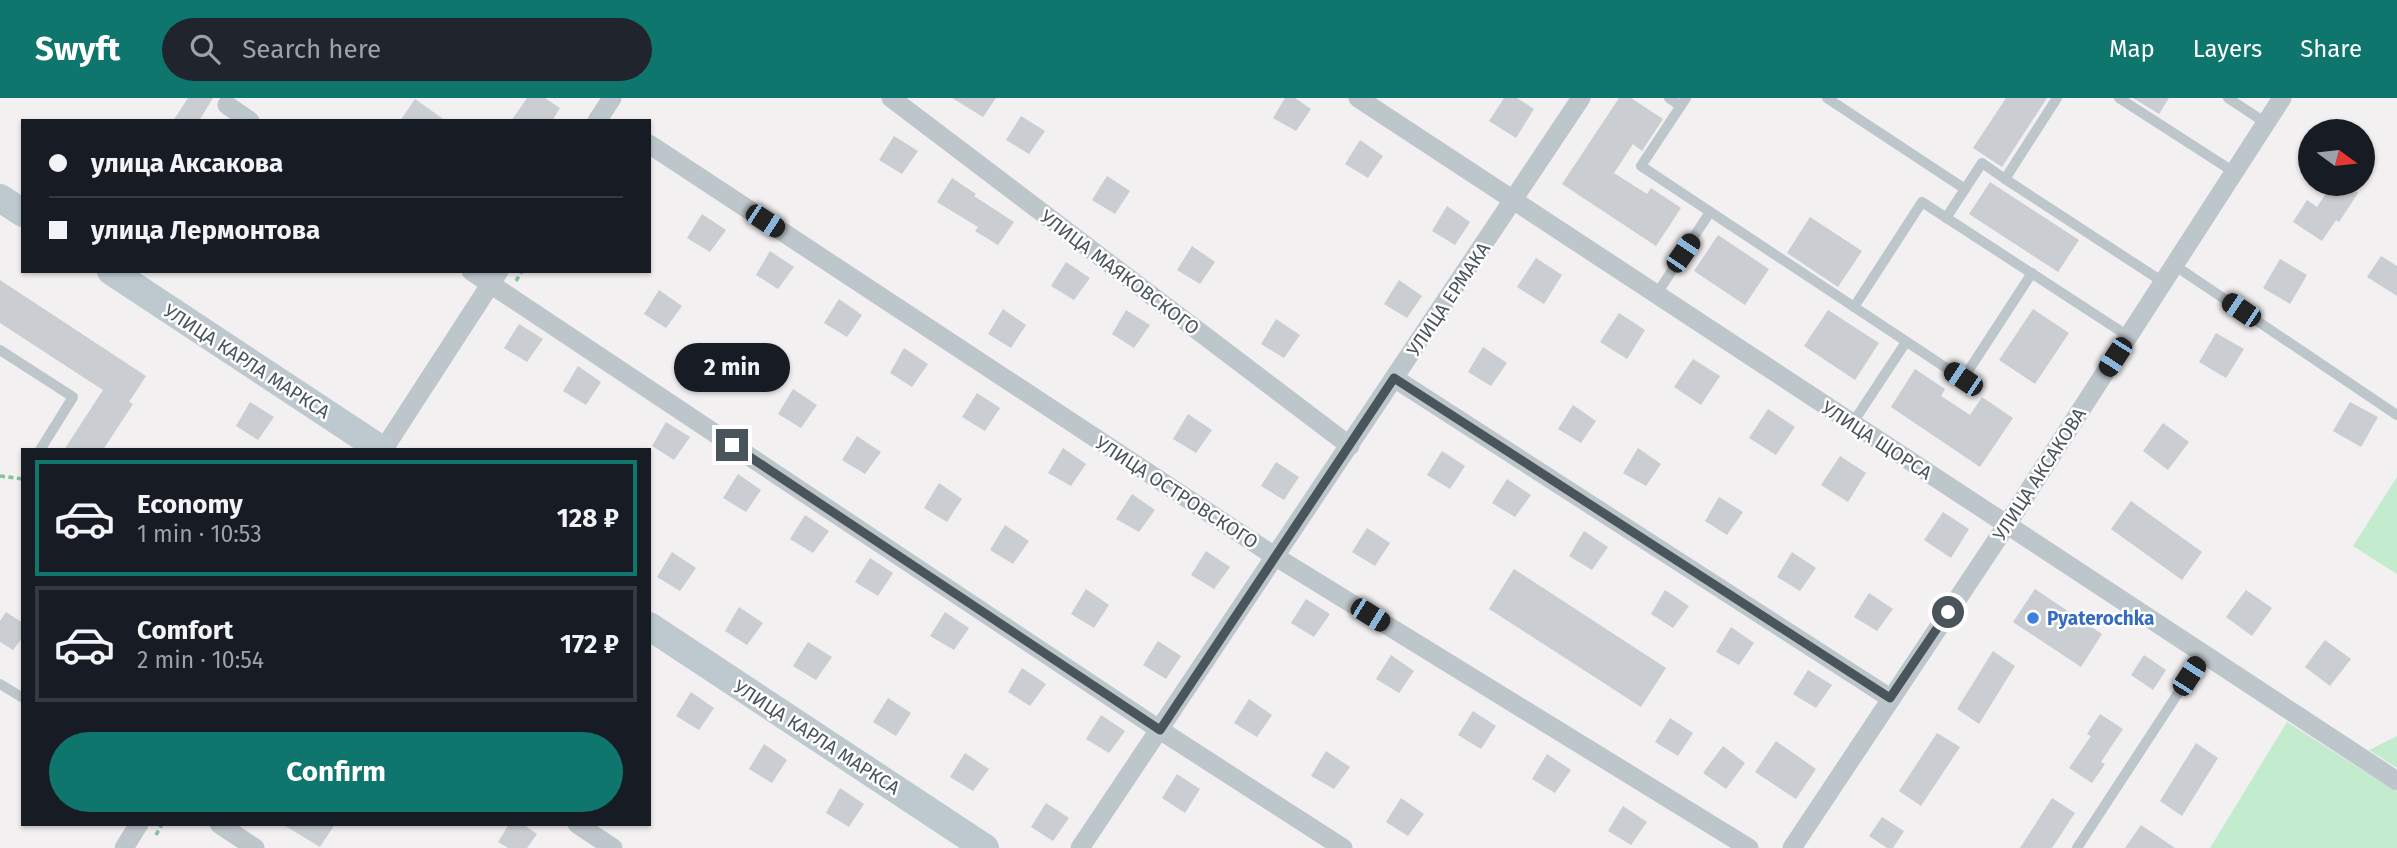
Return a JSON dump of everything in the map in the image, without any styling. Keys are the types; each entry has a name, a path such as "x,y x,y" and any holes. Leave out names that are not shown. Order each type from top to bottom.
{"main road":[{"path":"0,198 21,212"},
{"name":"УЛИЦА КАРЛА МАРКСА","path":"125,275 379,448"},
{"name":"УЛИЦА КАРЛА МАРКСА","path":"651,627 985,848"}],"street":[{"name":"УЛИЦА МАЯКОВСКОГО","path":"891,98 1350,446"},
{"name":"УЛИЦА ЩОРСА","path":"1358,98 2397,781"},
{"name":"УЛИЦА ЕРМАКА","path":"1080,848 1581,98"},
{"name":"УЛИЦА АКСАКОВА","path":"1792,848 2006,526 2282,98"},
{"path":"227,106 247,119"},
{"name":"УЛИЦА ОСТРОВСКОГО","path":"651,145 1276,557 1749,848"},
{"path":"478,273 495,278 1160,730 1343,848"},
{"path":"383,448 495,278"},
{"path":"1394,378 1890,698"},
{"path":"124,848 138,826"},
{"path":"222,826 255,848"},
{"path":"580,826 613,848"}],"lane":[{"path":"1669,98 1684,102 1641,166 1963,379 2032,273"},
{"path":"1827,98 1965,189"},
{"path":"2005,179 2057,98"},
{"path":"2119,98 2234,172"},
{"path":"2228,98 2266,123"},
{"path":"1946,218 1982,163 2163,282"},
{"path":"1854,307 1922,202 2128,336"},
{"path":"1656,295 1710,212"},
{"path":"2174,265 2397,415"},
{"path":"1852,424 1906,342"},
{"path":"0,350 73,397 41,448"},
{"path":"2077,848 2203,654"},
{"path":"0,684 21,697"}],"path":[{"path":"0,476 21,479"}],"green space":[{"path":"2397,477 2397,574 2353,546"},
{"path":"2287,722 2397,792 2397,848 2210,848"},
{"path":"2397,736 2397,768 2369,750"}],"building":[{"path":"188,98 213,98 200,119 174,119"},
{"path":"527,98 545,98 560,108 553,119 512,119"},
{"path":"952,98 996,98 983,117"},
{"path":"1285,98 1295,98 1311,109 1296,131 1273,118"},
{"path":"1504,98 1517,98 1534,109 1516,138 1489,121"},
{"path":"1619,98 1631,98 1663,119 1642,151 1633,144 1614,173 1647,194 1651,188 1681,208 1656,246 1562,184"},
{"path":"2006,98 2047,98 2002,167 1973,148"},
{"path":"2133,98 2169,98 2159,114"},
{"path":"415,99 443,119 401,119"},
{"path":"1021,116 1045,131 1029,154 1006,140"},
{"path":"894,136 918,151 902,174 879,160"},
{"path":"1360,140 1383,156 1368,178 1345,164"},
{"path":"1107,176 1130,191 1115,214 1092,200"},
{"path":"952,178 1014,222 998,245 975,231 978,227 937,202"},
{"path":"1990,182 2079,240 2058,272 1969,214"},
{"path":"2324,196 2356,196 2322,241 2293,222 2307,200 2317,207"},
{"path":"1447,206 1470,222 1455,245 1432,231"},
{"path":"702,214 726,230 710,252 687,238"},
{"path":"1810,217 1862,251 1838,287 1787,253"},
{"path":"1718,235 1769,269 1745,305 1694,271"},
{"path":"1192,246 1215,262 1200,284 1177,270"},
{"path":"770,251 794,267 778,289 756,275"},
{"path":"2381,256 2397,266 2397,296 2367,277"},
{"path":"1536,258 1562,275 1544,304 1517,287"},
{"path":"2280,259 2307,275 2290,304 2263,288"},
{"path":"1066,262 1090,278 1074,300 1051,286"},
{"path":"0,280 146,376 129,402 133,404 104,448 65,448 103,390 0,323"},
{"path":"1399,280 1422,296 1407,318 1384,304"},
{"path":"659,290 682,306 666,328 644,314"},
{"path":"839,299 862,315 847,337 824,323"},
{"path":"1003,309 1026,325 1011,348 988,334"},
{"path":"2033,309 2069,333 2035,384 1999,360"},
{"path":"1126,310 1150,325 1134,348 1112,334"},
{"path":"1828,310 1879,343 1855,380 1804,346"},
{"path":"1619,313 1645,330 1627,359 1600,342"},
{"path":"1276,319 1300,335 1284,358 1261,344"},
{"path":"519,324 543,339 527,362 504,348"},
{"path":"2216,333 2244,349 2226,378 2199,362"},
{"path":"734,343 757,358 742,381 719,367"},
{"path":"1483,347 1507,363 1491,386 1468,372"},
{"path":"904,348 928,364 912,387 890,373"},
{"path":"1693,359 1720,376 1701,405 1674,387"},
{"path":"578,366 601,382 586,405 563,391"},
{"path":"1915,369 1945,389 1941,396 1970,415 1982,397 2013,418 1980,467 1891,407"},
{"path":"793,389 817,405 801,428 778,414"},
{"path":"977,393 1000,408 985,431 962,417"},
{"path":"250,402 274,417 258,440 236,426"},
{"path":"2350,402 2378,417 2361,447 2333,431"},
{"path":"1573,405 1596,421 1581,443 1558,429"},
{"path":"1768,409 1795,427 1776,455 1749,438"},
{"path":"1188,414 1212,430 1196,453 1173,439"},
{"path":"666,422 690,437 674,460 652,446"},
{"path":"2163,423 2189,442 2168,470 2143,451"},
{"path":"857,436 881,452 865,474 842,460"},
{"path":"1063,448 1086,464 1071,486 1048,473"},
{"path":"1638,448 1661,464 1646,486 1623,473"},
{"path":"1442,451 1465,466 1450,489 1427,475"},
{"path":"1840,456 1866,473 1848,502 1821,485"},
{"path":"1276,462 1299,477 1284,500 1261,486"},
{"path":"738,474 761,490 746,512 723,498"},
{"path":"1507,479 1531,495 1515,517 1492,503"},
{"path":"939,483 962,499 947,522 924,508"},
{"path":"1132,494 1155,510 1139,532 1116,519"},
{"path":"1719,497 1743,512 1727,535 1705,521"},
{"path":"2131,501 2202,552 2182,580 2111,529"},
{"path":"1943,512 1969,529 1951,558 1924,540"},
{"path":"805,515 829,531 813,553 790,539"},
{"path":"1005,525 1029,541 1013,564 990,550"},
{"path":"1367,528 1390,543 1375,566 1352,552"},
{"path":"1584,531 1608,547 1592,570 1569,556"},
{"path":"1206,551 1230,567 1214,589 1191,575"},
{"path":"672,552 696,568 680,591 657,577"},
{"path":"1792,552 1816,568 1800,591 1777,577"},
{"path":"870,558 893,573 878,596 855,582"},
{"path":"1514,569 1666,668 1641,707 1489,609"},
{"path":"1086,589 1109,605 1094,628 1071,614"},
{"path":"2035,589 2102,634 2081,667 2013,622"},
{"path":"1665,590 1689,606 1673,628 1651,614"},
{"path":"2246,590 2272,608 2252,636 2226,617"},
{"path":"1869,593 1893,609 1877,631 1854,617"},
{"path":"1306,599 1330,614 1314,637 1291,623"},
{"path":"739,607 763,623 747,645 725,631"},
{"path":"6,612 21,622 21,640 13,650 0,642 0,621"},
{"path":"945,612 969,628 954,650 930,636"},
{"path":"1731,627 1754,643 1739,665 1716,652"},
{"path":"2325,640 2351,659 2330,686 2305,667"},
{"path":"1158,641 1181,656 1166,679 1143,665"},
{"path":"808,642 832,657 816,680 793,666"},
{"path":"1993,651 2015,666 1979,724 1957,709"},
{"path":"1391,655 1414,671 1399,693 1376,679"},
{"path":"2144,655 2166,670 2153,690 2131,675"},
{"path":"1022,668 1046,684 1030,706 1008,692"},
{"path":"1808,670 1832,685 1816,708 1793,694"},
{"path":"691,692 714,708 699,730 676,716"},
{"path":"888,698 911,713 896,736 873,722"},
{"path":"1249,699 1272,715 1257,737 1234,723"},
{"path":"1473,711 1496,726 1481,749 1458,735"},
{"path":"2100,714 2123,729 2101,762 2105,764 2092,783 2069,768 2091,736 2087,734"},
{"path":"1101,715 1125,731 1109,753 1086,739"},
{"path":"1670,718 1693,733 1678,756 1655,742"},
{"path":"1937,733 1960,747 1921,806 1899,791"},
{"path":"1776,741 1816,769 1796,799 1755,772"},
{"path":"2196,743 2218,758 2182,816 2160,801"},
{"path":"764,744 787,760 772,783 749,769"},
{"path":"1723,746 1745,763 1726,789 1703,773"},
{"path":"1326,751 1350,767 1334,789 1311,776"},
{"path":"965,753 989,769 973,791 950,777"},
{"path":"1547,754 1571,770 1555,793 1532,779"},
{"path":"1177,774 1200,789 1185,813 1162,798"},
{"path":"840,788 864,804 849,827 826,813"},
{"path":"1401,798 1424,814 1408,836 1386,822"},
{"path":"2052,798 2075,813 2052,848 2020,848"},
{"path":"1046,803 1069,818 1053,841 1031,827"},
{"path":"1623,806 1647,822 1631,845 1608,831"},
{"path":"1882,817 1904,831 1893,848 1887,848 1869,836"},
{"path":"2141,825 2175,848 2125,848"},
{"path":"285,826 334,826 320,847"},
{"path":"508,826 526,826 537,834 527,848 508,848 498,842"}],"place":[{"name":"Pyaterochka","path":"2033,618"}],"route":[{"path":"732,445 1160,730 1394,378 1890,698 1948,612"}]}
